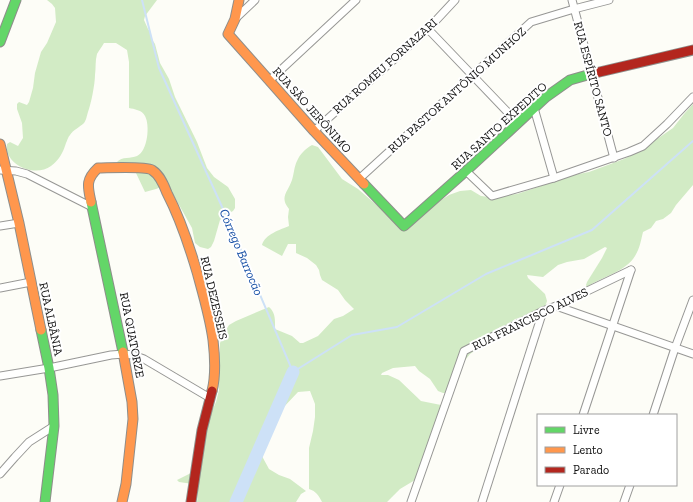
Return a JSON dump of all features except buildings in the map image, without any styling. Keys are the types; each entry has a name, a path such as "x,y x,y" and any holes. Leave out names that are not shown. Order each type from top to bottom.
{"street":[{"path":"0,42 16,0"},
{"name":"RUA SÃO JERÔNIMO","path":"239,0 228,34 314,131 404,226"},
{"path":"234,19 255,0"},
{"path":"270,80 356,0"},
{"name":"RUA ROMEU FORNAZARI","path":"314,131 428,29 455,0"},
{"name":"RUA ESPÍRITO SANTO","path":"572,0 614,158"},
{"name":"RUA PASTOR ANTÔNIO MUNHOZ","path":"359,180 531,22 609,0"},
{"path":"428,29 518,123"},
{"name":"RUA SANTO EXPEDITO","path":"404,226 546,97 570,80 693,50"},
{"path":"466,171 492,196 554,178 614,158 643,146 693,97"},
{"path":"534,108 554,178"},
{"name":"RUA ALBÂNIA","path":"0,144 3,170 18,223 49,368 54,426 45,502"},
{"name":"RUA DEZESSEIS","path":"91,174 98,168 143,168 152,170 160,178 177,212 189,245 204,296 213,340 215,363 214,383 202,430 191,502"},
{"path":"3,170 27,174 92,206"},
{"name":"RUA QUATORZE","path":"91,174 88,184 124,354 132,402 133,419 126,484 122,502"},
{"path":"0,226 18,223"},
{"name":"RUA FRANCISCO ALVES","path":"411,502 464,352 543,311 631,270 612,326"},
{"path":"0,288 31,282"},
{"path":"653,414 675,348 693,300"},
{"path":"556,306 693,354"},
{"path":"482,502 543,311"},
{"path":"583,414 612,326"},
{"path":"0,376 124,354 133,355 144,359 210,398"},
{"path":"0,474 29,442 54,426"},
{"path":"554,502 560,486"},
{"path":"624,502 630,486"}],"green space":[{"path":"47,0 157,0 145,16 144,20 151,33 151,38 155,44 160,63 169,79 175,97 197,142 207,168 214,177 228,187 235,199 235,208 220,220 214,241 208,249 200,247 195,243 192,228 169,187 164,186 145,192 136,173 129,167 117,162 121,159 135,157 141,153 146,144 148,131 147,120 144,114 138,110 129,108 129,62 127,50 116,43 104,43 97,54 94,89 86,119 84,123 69,136 58,159 51,166 37,171 22,167 10,158 7,151 7,144 10,142 18,146 23,138 22,123 17,109 17,104 19,102 27,105 29,102 41,52 47,43 56,22 55,8"},
{"path":"693,104 693,185 671,213 663,219 656,221 651,228 643,232 637,253 626,266 590,285 588,289 586,285 587,282 602,258 607,248 605,247 584,259 558,265 543,277 527,275 528,278 545,294 547,301 545,307 532,316 515,319 490,340 470,354 462,364 447,393 438,391 430,379 415,366 393,368 382,373 381,375 388,375 399,380 421,401 441,405 445,410 428,463 415,480 400,489 387,502 322,502 314,491 309,489 309,448 315,417 315,404 310,391 298,392 265,427 258,437 263,458 269,469 290,479 306,491 301,494 296,502 197,502 198,493 193,484 179,482 177,480 193,472 219,390 217,370 220,343 229,325 269,307 274,314 275,329 292,336 300,343 303,343 318,336 334,319 343,316 354,309 338,290 322,280 316,265 307,258 296,253 296,244 288,244 282,256 262,245 269,235 289,226 289,209 284,198 292,180 297,161 307,148 312,145 318,147 342,179 358,189 393,219 416,221 427,209 449,195 460,191 471,190 481,196 489,197 517,194 541,186 553,179 589,172 624,159 638,152 673,128"}],"waterway":[{"path":"142,0 159,68 228,220 293,372 352,335 397,327 486,274 592,230 693,141"},
{"name":"Córrego Barrocão","path":"236,502 293,372"}],"traffic: fast":[{"path":"0,42 16,0"},
{"path":"364,184 404,226 546,97 570,80 591,74"},
{"path":"91,202 123,352"},
{"path":"41,330 53,395 54,426 45,502"}],"traffic: slow":[{"path":"239,0 235,19 228,34 314,131 364,184"},
{"path":"0,144 19,223 41,330"},
{"path":"91,202 88,184 91,176 98,168 148,169 155,172 159,177 184,232 206,306 212,331 214,353 215,372 212,391"},
{"path":"122,502 126,484 133,419 132,402 123,352"}],"traffic: jam":[{"path":"591,74 693,50"},
{"path":"191,502 202,430 212,391"}]}
